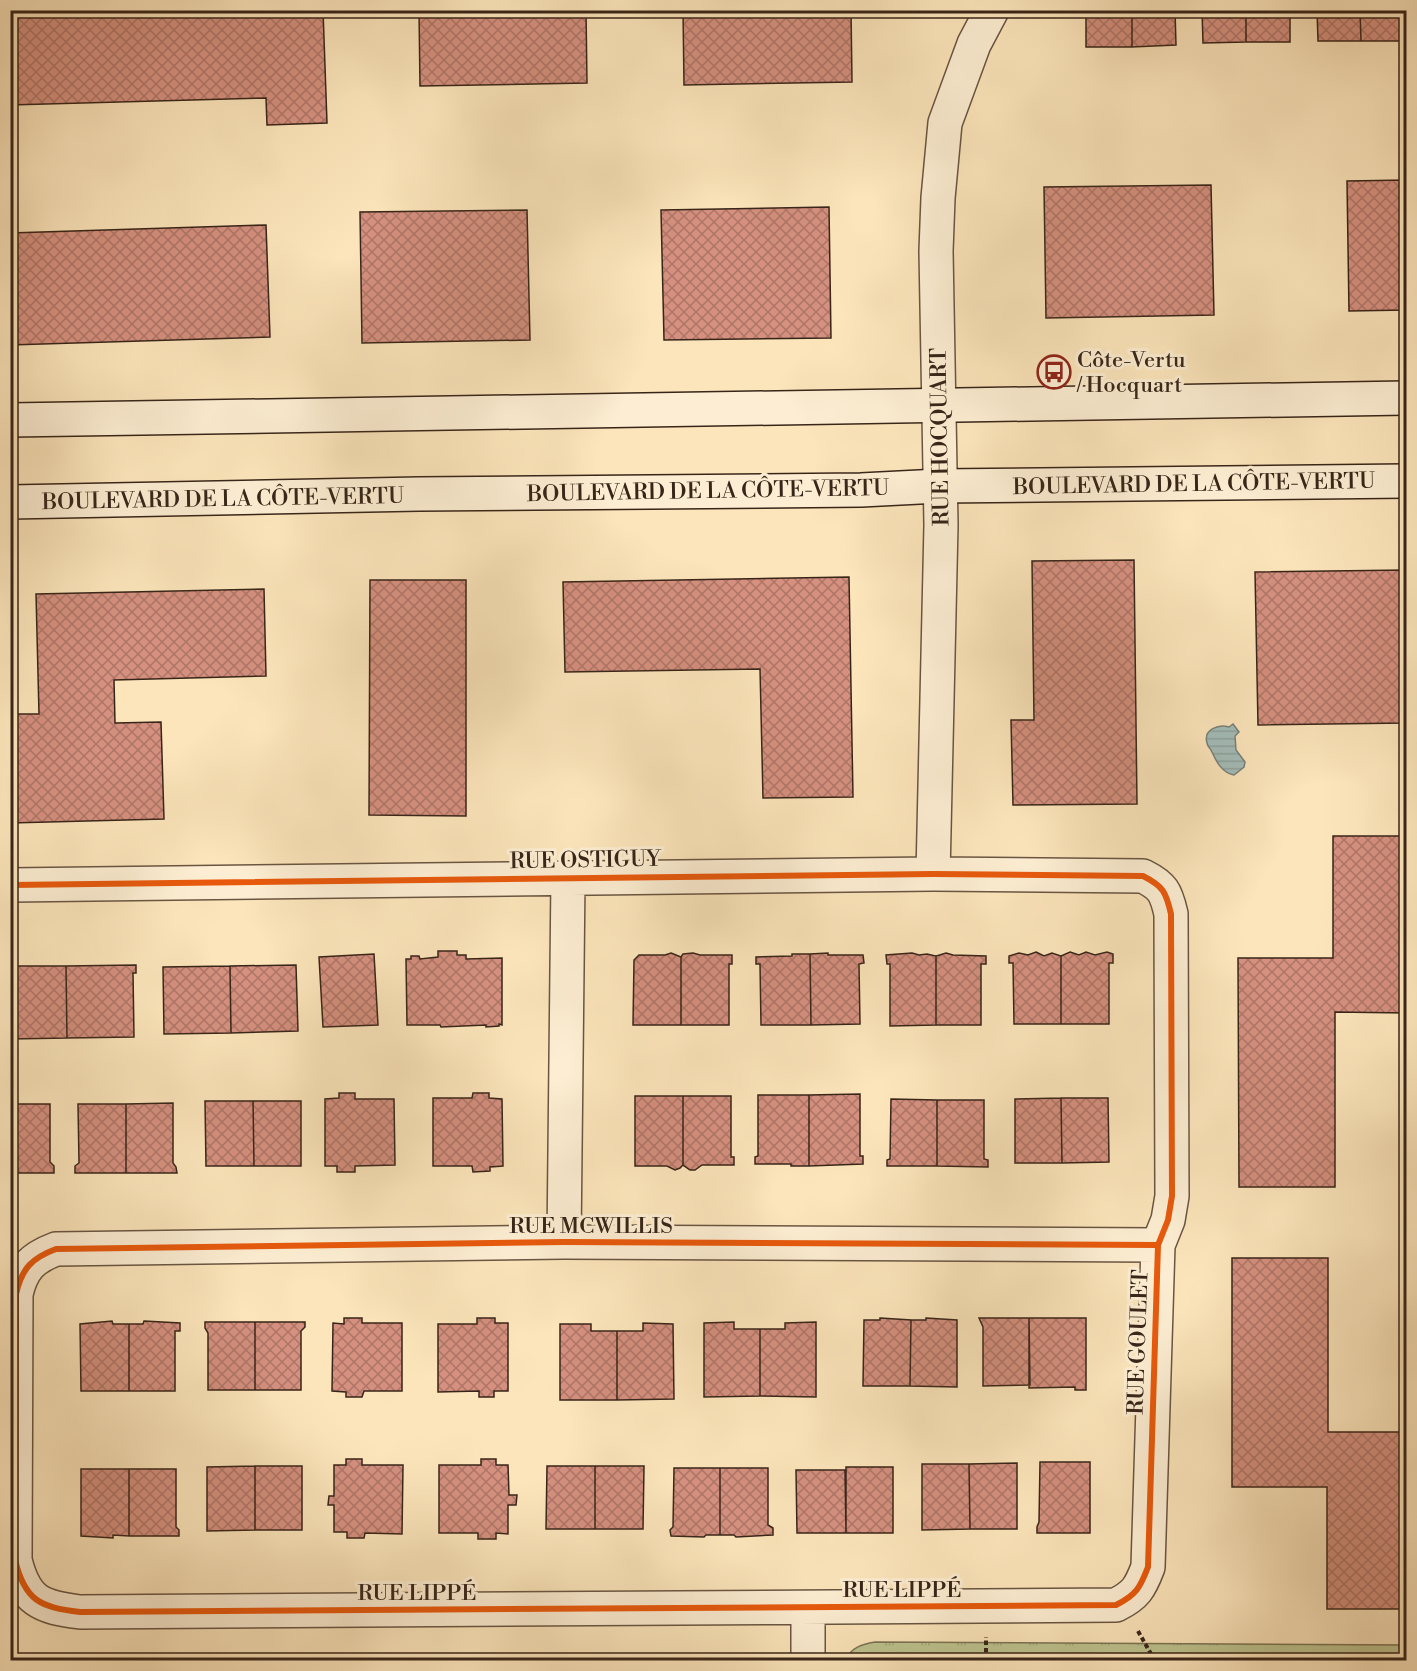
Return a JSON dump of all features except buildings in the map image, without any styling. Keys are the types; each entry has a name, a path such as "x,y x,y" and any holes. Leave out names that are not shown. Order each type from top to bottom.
{"street":[{"name":"RUE HOCQUART","path":"933,874 940,537 936,251 938,198 945,123 974,44 992,10"},
{"path":"10,420 1407,398"},
{"name":"BOULEVARD DE LA CÔTE-VERTU","path":"10,502 418,494 861,490 939,486 1407,481"},
{"name":"RUE OSTIGUY","path":"10,885 933,874 1143,876 1159,884"},
{"name":"RUE MCWILLIS","path":"564,1242 568,878"},
{"name":"RUE GOULET","path":"1130,1596 1148,1567 1158,1245 1168,1220 1172,1196 1171,914 1167,897 1159,884"},
{"name":"RUE MCWILLIS","path":"29,1265 41,1255 56,1249 564,1242 1158,1245"},
{"name":"RUE LIPPÉ","path":"29,1265 20,1277 16,1294 15,1560 20,1581 33,1599 54,1609 80,1612 1116,1605 1130,1596"},
{"path":"808,1608 808,1660"}],"path":[{"path":"1130,1596 1151,1654 1164,1660"}],"green space":[{"path":"875,1642 1406,1645 1406,1660 846,1660 854,1649"}],"water":[{"path":"1233,724 1239,732 1235,736 1236,750 1245,762 1244,767 1234,775 1226,772 1220,766 1206,738 1213,729 1221,726 1229,727"}],"cycle path":[{"path":"10,885 933,874 1143,876 1163,890 1171,914 1172,1196 1168,1220 1158,1245 1148,1567 1136,1590 1123,1601 1116,1605 80,1612 54,1608 36,1600 29,1593 15,1560 16,1294 21,1277 29,1265 40,1256 56,1249 564,1242 1158,1245"}],"place":[{"name":"Côte-Vertu / Hocquart","path":"1054,372"}]}
